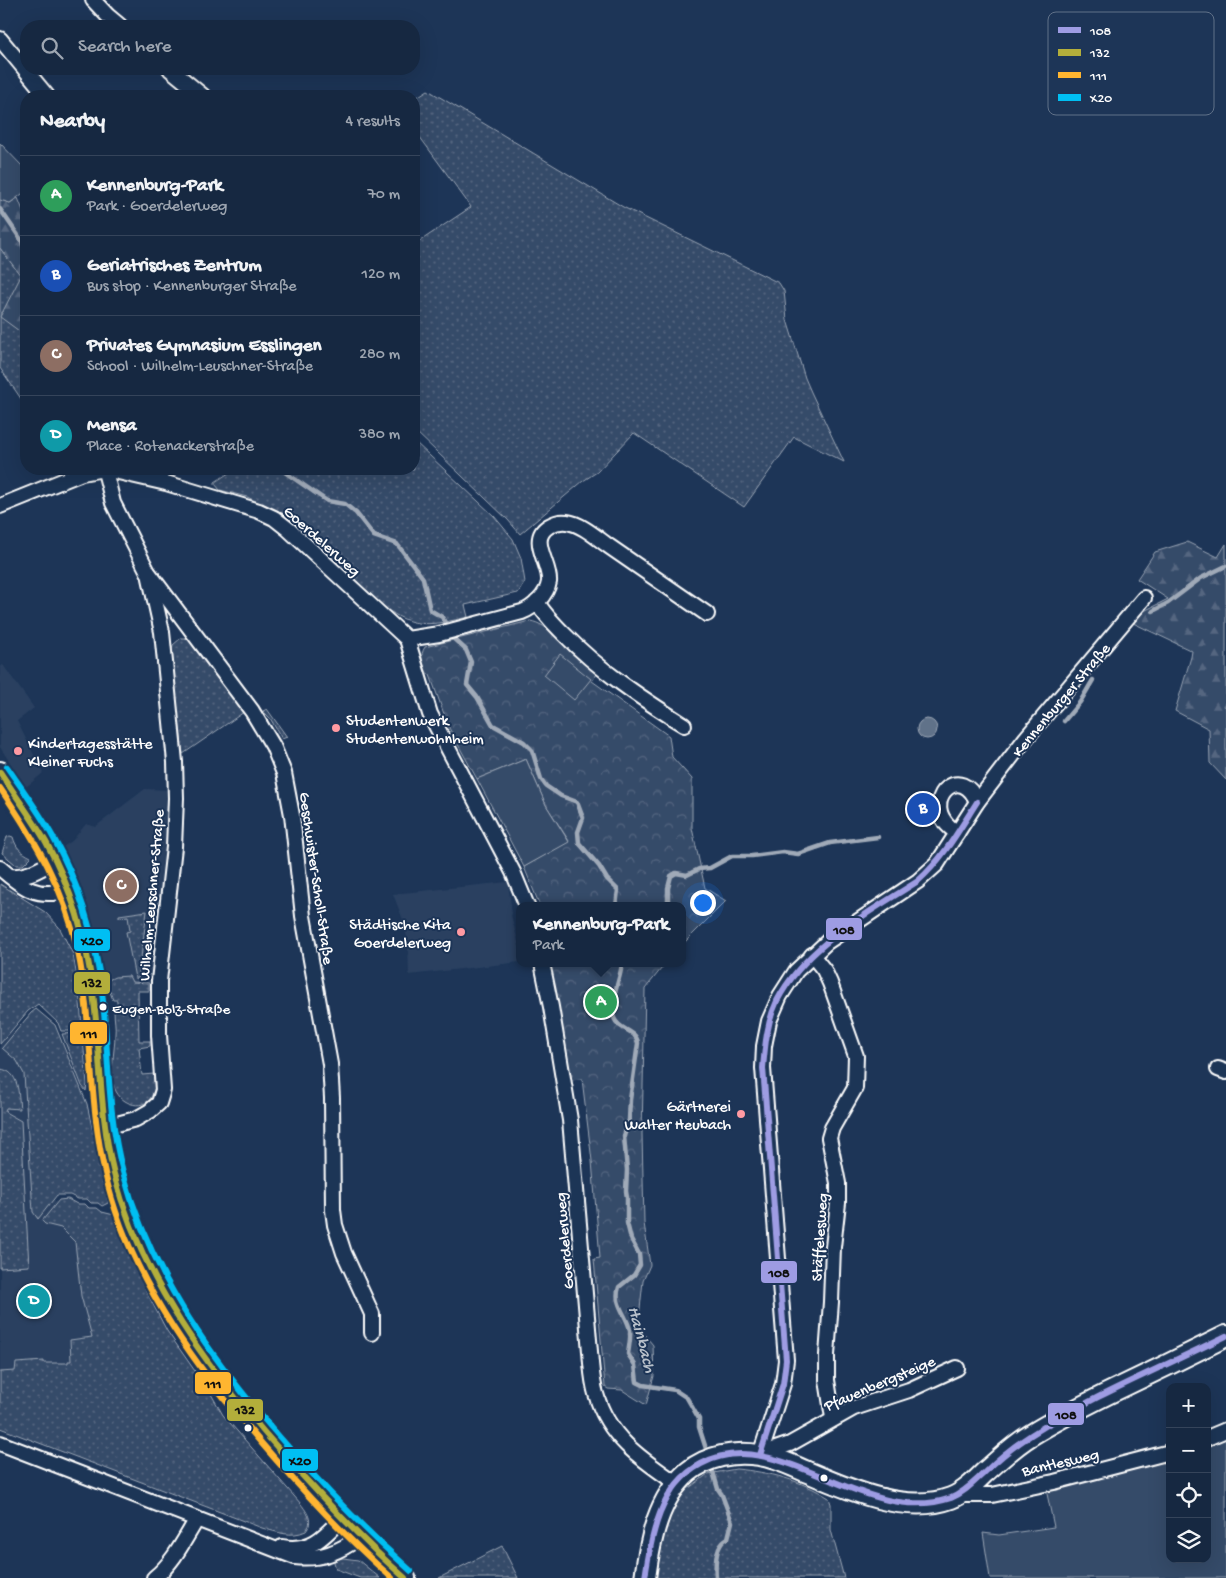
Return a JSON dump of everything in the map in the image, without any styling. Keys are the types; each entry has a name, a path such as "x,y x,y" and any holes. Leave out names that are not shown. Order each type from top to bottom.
{"main road":[{"path":"0,772 36,825 56,861 82,933 89,964 94,1003 105,1127 111,1160 126,1214 141,1249 166,1298 195,1343 264,1434 342,1519 405,1578"},
{"path":"645,1578 659,1514 676,1483 703,1462 733,1454 760,1455 778,1460 856,1491 882,1498 920,1503 940,1501 957,1495 970,1486 1013,1448 1041,1429 1226,1336"}],"street":[{"path":"93,0 113,20"},
{"path":"0,39 20,63"},
{"path":"30,75 42,90"},
{"path":"177,75 196,90"},
{"name":"Goerdelerweg","path":"0,506 77,475"},
{"name":"Geschwister-Scholl-Straße","path":"107,475 113,503 148,572 252,711 273,746 284,773 292,815 303,916 330,1064 332,1098 332,1210 344,1253 372,1314 372,1333"},
{"name":"Goerdelerweg","path":"130,475 259,511 274,518 407,639"},
{"path":"525,902 513,872 430,714 407,639 439,634 531,608 546,590 549,582 540,548 541,533 552,524 567,522 593,535 707,614"},
{"name":"Wilhelm-Leuschner-Straße","path":"105,1127 136,1119 150,1111 159,1103 163,1090 159,1035 159,989 174,847 175,762 162,632 148,572"},
{"name":"Kennenburger Straße","path":"760,1455 783,1384 786,1360 764,1074 764,1046 769,1021 780,996 796,971 812,955 925,876 942,858 977,802 1051,707 1144,598"},
{"path":"537,602 546,615 589,659 684,724"},
{"path":"957,833 945,823 940,803 941,794 952,786 964,786 971,790 977,802"},
{"path":"5,872 21,877 56,861"},
{"path":"5,872 29,889 43,894 55,894 68,890"},
{"name":"Stäffelesweg","path":"812,955 824,970 830,983 856,1056 855,1088 832,1128 829,1138 838,1188 827,1355 827,1380 833,1418"},
{"name":"Goerdelerweg","path":"543,967 570,1120 595,1394 606,1418 626,1446 676,1483"},
{"name":"Pfauenbergsteige","path":"760,1455 790,1444 833,1418 872,1401 918,1386 957,1368"},
{"path":"1211,1436 1226,1430"},
{"path":"0,1442 261,1543 295,1558 314,1558 339,1551 360,1537"},
{"name":"Bantlesweg","path":"957,1495 992,1495 1054,1482 1166,1453"},
{"path":"154,1578 176,1555 197,1519"},
{"path":"261,1543 286,1548 308,1546 321,1538 342,1519"}],"shaded area":[{"path":"3,665 34,708 17,721 43,773 26,787 0,747 0,667"},
{"path":"927,719 934,722 937,729 934,736 927,739 920,736 917,729 920,722"},
{"path":"145,789 168,790 166,845 151,979 149,983 132,982 115,977 106,981 89,911 78,878 63,847 72,841 86,824 95,827"},
{"name":"Städtische Kita Goerdelerweg","path":"508,882 511,915 516,934 516,962 409,975 408,943 404,922 393,894"},
{"path":"0,1022 40,1048 49,1194 57,1203 83,1221 140,1482 0,1428"}],"green space":[{"path":"428,90 623,207 779,283 784,291 787,320 805,378 844,462 794,437 744,507 634,433 597,472 583,481 520,534 508,520 420,436 420,241 471,207 420,137 420,95"},
{"path":"0,143 20,164 20,196 10,203 0,200"},
{"path":"18,198 20,203 20,275 0,248 0,200 10,203"},
{"path":"0,248 20,275 1,317 20,331 20,397 0,368"},
{"path":"20,278 20,332 0,317"},
{"path":"420,447 494,516 513,539 521,558 525,582 518,593 465,605 468,617 424,624 405,619 384,607 299,526 282,513 247,497 220,490 215,482 226,475 420,475"},
{"path":"1187,542 1218,557 1226,544 1226,703 1224,706 1226,708 1226,780 1210,763 1209,729 1175,711 1192,651 1131,622 1146,610 1168,599 1137,579 1155,552"},
{"path":"530,621 543,626 555,635 597,674 592,681 669,736 672,757 692,779 692,828 705,888 726,901 686,941 686,902 538,902 524,867 569,841 546,805 526,759 477,779 449,728 430,675 427,673 423,663 422,653 425,647"},
{"path":"181,638 191,641 244,712 183,754 171,653 173,645"},
{"path":"560,654 591,679 574,700 544,675"},
{"path":"267,709 287,737 282,739 270,718 263,711"},
{"path":"526,759 546,805 569,842 524,867 477,779"},
{"path":"7,837 13,837 19,849 31,857 23,865 16,865 2,853"},
{"path":"0,884 45,912 59,927 73,954 79,990 82,1028 78,1031 61,1031 58,1023 38,1004 28,1011 0,1044"},
{"path":"147,911 139,973 151,975 151,979 135,978 126,932 130,931 128,916 119,917 119,915"},
{"path":"548,967 663,967 645,989 642,1134 644,1223 650,1265 643,1281 638,1327 653,1345 654,1376 646,1405 622,1390 605,1387 594,1259 600,1258 592,1161 582,1079 570,1080 560,1016"},
{"path":"129,976 132,982 149,983 149,991 138,991 139,1041 150,1041 150,1046 139,1048 142,1075 154,1074 155,1086 150,1099 139,1105 128,1103 118,1095 112,1076 115,1031 114,1011 117,1011 117,1000 113,1000 106,981 115,977"},
{"path":"36,1009 55,1025 87,1104 108,1203 102,1206 98,1203 91,1203 87,1199 78,1199 70,1195 57,1195 38,1219 33,1212 24,1074 17,1061 2,1048"},
{"path":"62,1034 83,1034 86,1091 82,1086"},
{"path":"0,1069 11,1074 15,1079 18,1090 20,1109 6,1108 5,1112 21,1121 29,1266 0,1268"},
{"path":"68,1199 77,1204 85,1204 89,1208 97,1208 102,1212 114,1215 146,1291 167,1331 211,1394 223,1415 303,1507 310,1520 306,1531 289,1534 262,1528 0,1428 0,1372 15,1371 16,1363 44,1361 44,1363 68,1363 68,1361 71,1361 70,1340 92,1337 81,1296 75,1242 61,1228 45,1224 42,1221 59,1200"},
{"path":"1226,1433 1226,1578 990,1578 983,1533 999,1535 1054,1527 1046,1489 1166,1456 1166,1563 1211,1563 1211,1439"},
{"path":"736,1469 761,1472 784,1478 807,1486 829,1498 831,1504 831,1530 844,1578 655,1578 663,1535 670,1512 677,1501 685,1491 708,1474"},
{"path":"502,1546 518,1578 439,1578"},
{"path":"343,1558 358,1560 380,1578 360,1578 336,1569 335,1560"}],"waterway":[{"name":"Hainbach","path":"0,209 20,238"},
{"name":"Hainbach","path":"289,475 327,501 345,504 356,513 374,536 397,544 423,578 430,610 442,617 454,639 466,650 471,662 467,685 477,697 493,725 524,742 532,750 541,779 546,786 561,796 577,802 583,818 578,832 579,843 618,890 616,902"},
{"path":"1153,611 1168,603 1201,578 1226,566"},
{"path":"1064,721 1080,702 1093,680"},
{"path":"668,902 668,888 671,876 676,873 687,875 699,869 710,868 732,856 752,856 783,852 798,854 830,843 878,837"},
{"name":"Hainbach","path":"621,967 613,1006 614,1018 616,1022 637,1038 638,1043 629,1120 624,1136 627,1170 627,1223 631,1239 639,1254 640,1265 634,1275 619,1287 618,1299 630,1330 628,1354 635,1365 637,1382 643,1385 675,1390 687,1398 699,1419 699,1427 708,1455"},
{"name":"Hainbach","path":"711,1465 718,1489 732,1522 728,1538 718,1550 716,1578"}],"transit line":[{"name":"X20","path":"7,767 37,810 63,855 85,912 91,932 102,992 111,1105 118,1150 135,1211 169,1285 213,1354 263,1418 319,1481 411,1571"},
{"name":"132","path":"0,772 46,842 71,896 77,915 87,954 96,1016 103,1107 109,1152 126,1214 142,1252 182,1324 231,1392 284,1455 328,1503 373,1549 405,1578"},
{"name":"111","path":"0,788 37,846 57,886 72,928 83,979 100,1146 105,1173 117,1214 132,1253 151,1291 173,1327 223,1396 304,1492 392,1578"},
{"name":"108","path":"760,1455 783,1384 786,1360 763,1068 771,1017 777,1001 789,981 804,963 839,932 918,881 943,854 977,802"},
{"name":"108","path":"645,1578 655,1529 667,1499 687,1473 701,1464 730,1455 760,1456 790,1464 853,1489 885,1499 918,1503 951,1498 969,1487 1012,1448 1054,1421 1102,1395 1226,1336"}],"place":[{"name":"Studentenwerk Studentenwohnheim","path":"336,728"},
{"name":"Kindertagesstätte Kleiner Fuchs","path":"18,751"},
{"name":"Geriatrisches Zentrum","path":"923,809"},
{"name":"Privates Gymnasium Esslingen","path":"121,886"},
{"name":"Städtische Kita Goerdelerweg","path":"461,932"},
{"name":"Kennenburg-Park","path":"601,1002"},
{"name":"Eugen-Bolz-Straße","path":"103,1007"},
{"name":"Gärtnerei Walter Heubach","path":"741,1114"},
{"name":"Mensa","path":"34,1301"}]}
